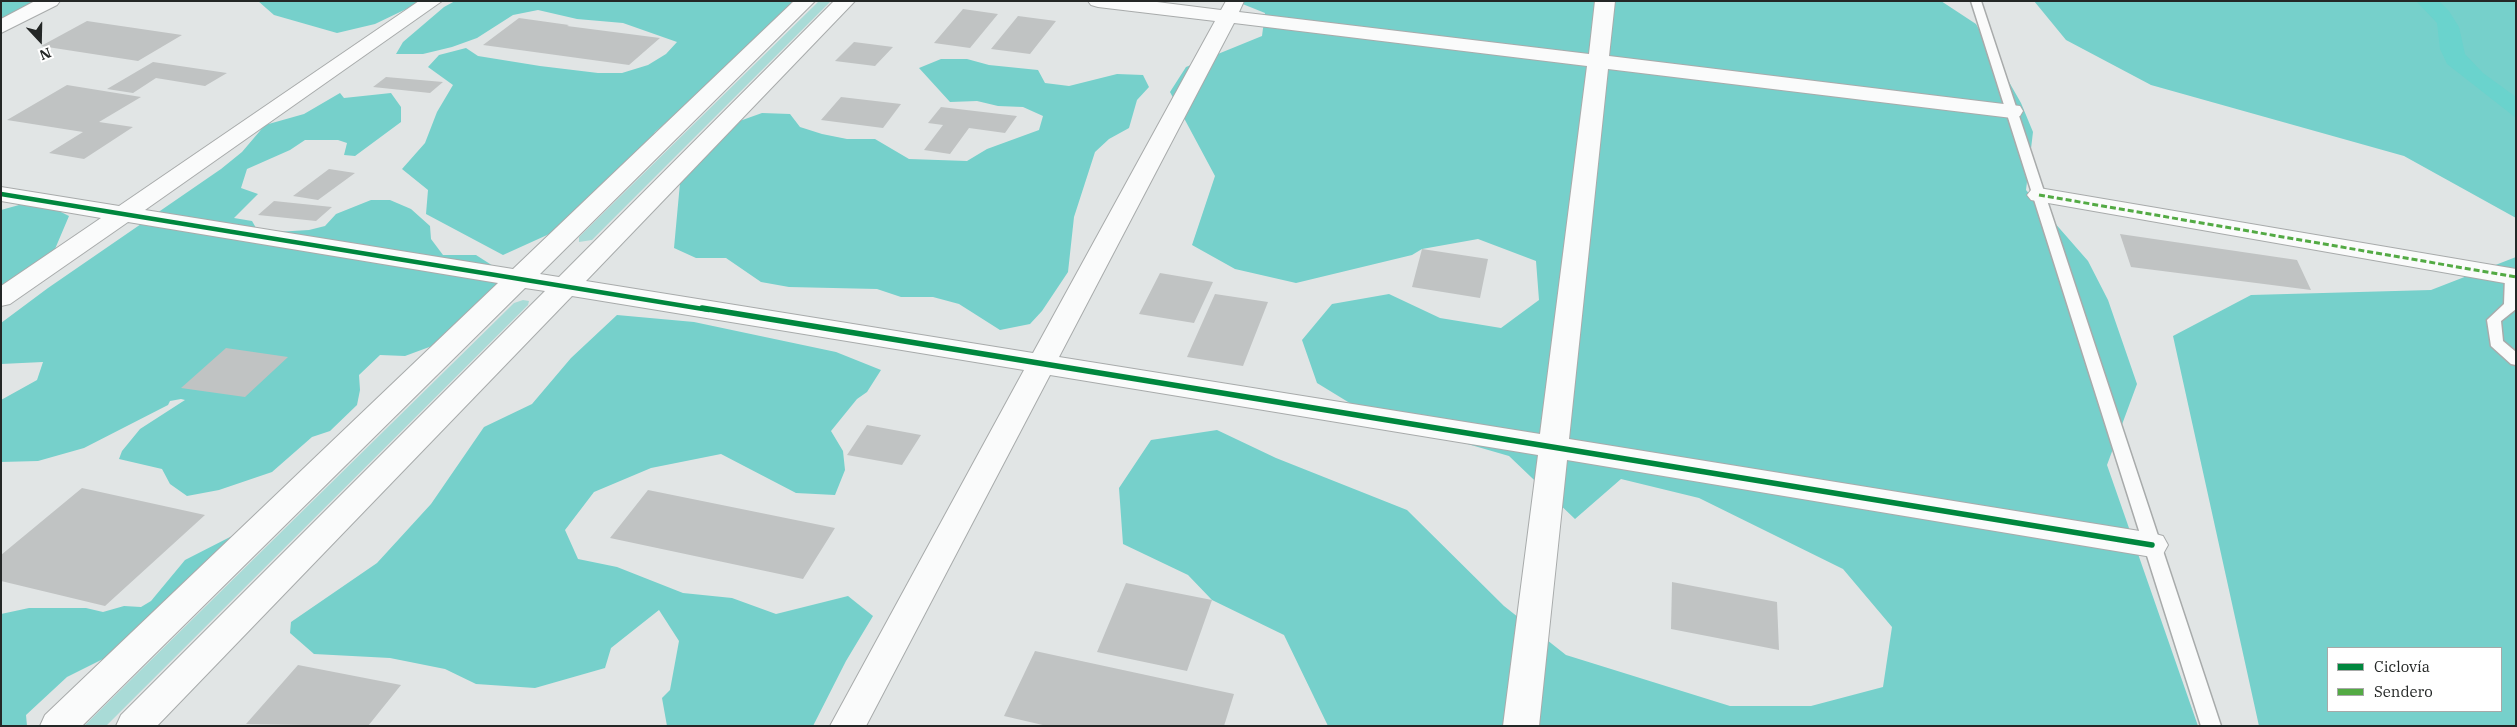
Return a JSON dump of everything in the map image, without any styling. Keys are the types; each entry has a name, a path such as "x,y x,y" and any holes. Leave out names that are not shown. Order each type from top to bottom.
{"street":[{"path":"1,27 50,1"},
{"path":"1,298 432,1"},
{"path":"58,726 805,1"},
{"path":"134,726 845,1"},
{"path":"1098,1 1232,9 1598,61 2012,111"},
{"path":"1521,726 1605,1"},
{"path":"848,726 1232,9"},
{"path":"1,194 2152,545"},
{"path":"2039,195 2514,277"}],"lane":[{"path":"1976,1 2211,726"},
{"path":"2514,277 2512,306 2494,320 2496,343 2516,360"}],"shaded area":[{"path":"1,1 39,1 1,21"},
{"path":"258,1 423,1 375,24 337,33 274,15"},
{"path":"455,1 791,1 791,5 763,40 655,132 646,147 578,221 503,255 426,214 428,190 402,169 425,143 437,112 453,85 428,67 439,55 466,48 478,56 540,66 598,73 622,73 648,65 666,54 677,42 623,23 577,19 538,10 513,15 477,38 452,47 423,54 396,54 403,42 444,7"},
{"path":"819,1 831,1 592,240 579,242 579,237"},
{"path":"1235,1 1941,1 1976,24 2021,103 2033,132 2026,190 2088,261 2108,300 2137,384 2107,465 2198,726 1328,726 1284,635 1212,600 1188,575 1123,544 1119,488 1151,440 1217,430 1276,458 1407,510 1504,606 1566,655 1730,706 1811,706 1883,687 1892,627 1843,569 1699,498 1621,479 1575,519 1509,456 1371,416 1317,383 1302,340 1332,304 1389,294 1440,318 1501,328 1539,300 1536,261 1478,239 1422,249 1412,255 1296,283 1235,269 1192,245 1215,176 1170,92 1186,67 1262,36 1265,13"},
{"path":"2034,1 2516,1 2516,218 2404,156 2151,85 2066,40"},
{"path":"2416,1 2439,1 2449,11 2459,27 2465,54 2483,73 2516,97 2516,118 2447,64 2440,49 2437,23"},
{"path":"941,59 967,59 989,65 1038,70 1045,83 1069,86 1117,74 1143,75 1149,87 1137,100 1129,128 1109,139 1095,152 1074,217 1068,272 1042,311 1030,324 1000,330 959,304 933,297 901,297 877,289 789,287 761,282 726,258 696,258 674,248 680,183 734,123 762,113 790,114 800,127 822,134 847,139 875,139 909,159 967,161 987,149 1039,130 1043,116 1023,107 998,106 977,101 950,102 919,68"},
{"path":"340,93 344,98 391,93 401,107 401,122 355,156 344,155 347,143 338,140 305,140 290,150 247,169 241,188 258,194 234,218 252,221 259,233 309,230 325,226 336,214 371,200 390,200 411,209 430,226 431,239 443,255 476,255 515,280 432,346 405,356 380,355 359,375 360,390 357,405 330,431 312,437 272,472 219,490 187,496 170,484 162,469 119,459 122,451 140,429 185,400 181,399 170,401 168,405 84,448 38,461 1,462 1,400 37,380 43,362 1,364 1,323 48,288 221,169 242,152 265,125 304,114"},
{"path":"37,200 69,216 55,249 18,287 1,298 1,210"},
{"path":"2516,257 2516,726 2259,726 2173,336 2251,295 2431,290"},
{"path":"523,300 529,301 528,305 106,726 84,726 514,303"},
{"path":"617,315 694,322 836,352 881,370 867,392 857,399 831,431 843,451 845,470 835,495 796,493 721,454 651,468 594,492 565,530 578,559 617,567 683,593 732,598 776,614 848,596 873,616 846,661 813,726 667,726 662,698 670,690 679,641 659,610 611,648 605,668 535,688 476,684 445,669 390,658 314,654 290,633 291,622 377,563 431,504 484,427 532,404 571,358"},
{"path":"232,536 251,545 131,645 67,677 26,715 27,726 1,726 1,614 29,608 86,608 103,612 124,606 141,607 151,601 185,560"}],"building":[{"path":"963,9 998,14 970,48 934,43"},
{"path":"1018,16 1056,21 1030,54 991,49"},
{"path":"519,18 660,38 629,65 483,45"},
{"path":"87,21 182,35 138,61 41,46"},
{"path":"854,42 893,47 875,66 835,61"},
{"path":"153,62 227,73 205,86 156,78 133,93 107,89"},
{"path":"386,77 443,82 430,93 373,87"},
{"path":"67,85 141,97 99,122 133,127 84,159 49,153 83,132 7,120"},
{"path":"841,97 901,104 883,128 821,120"},
{"path":"941,107 1017,116 1005,133 969,128 950,154 924,150 943,125 928,123"},
{"path":"329,169 355,173 318,200 293,196"},
{"path":"274,201 332,207 316,221 258,215"},
{"path":"2120,234 2297,260 2311,290 2131,267"},
{"path":"1422,249 1488,259 1480,298 1412,287"},
{"path":"1160,273 1213,282 1194,323 1139,314"},
{"path":"1215,294 1268,302 1243,366 1187,357"},
{"path":"226,348 288,357 245,397 181,388"},
{"path":"867,425 921,435 902,465 847,455"},
{"path":"82,488 205,515 105,606 1,581 1,555"},
{"path":"648,490 835,528 803,579 610,538"},
{"path":"1672,582 1777,602 1779,650 1671,629"},
{"path":"1126,583 1212,600 1187,671 1097,652"},
{"path":"1035,651 1234,694 1224,726 1047,726 1004,716"},
{"path":"298,665 401,685 368,726 246,724"}],"marked path":[{"path":"2039,195 2516,277"}],"cycle path":[{"path":"1,194 2152,545"}]}
